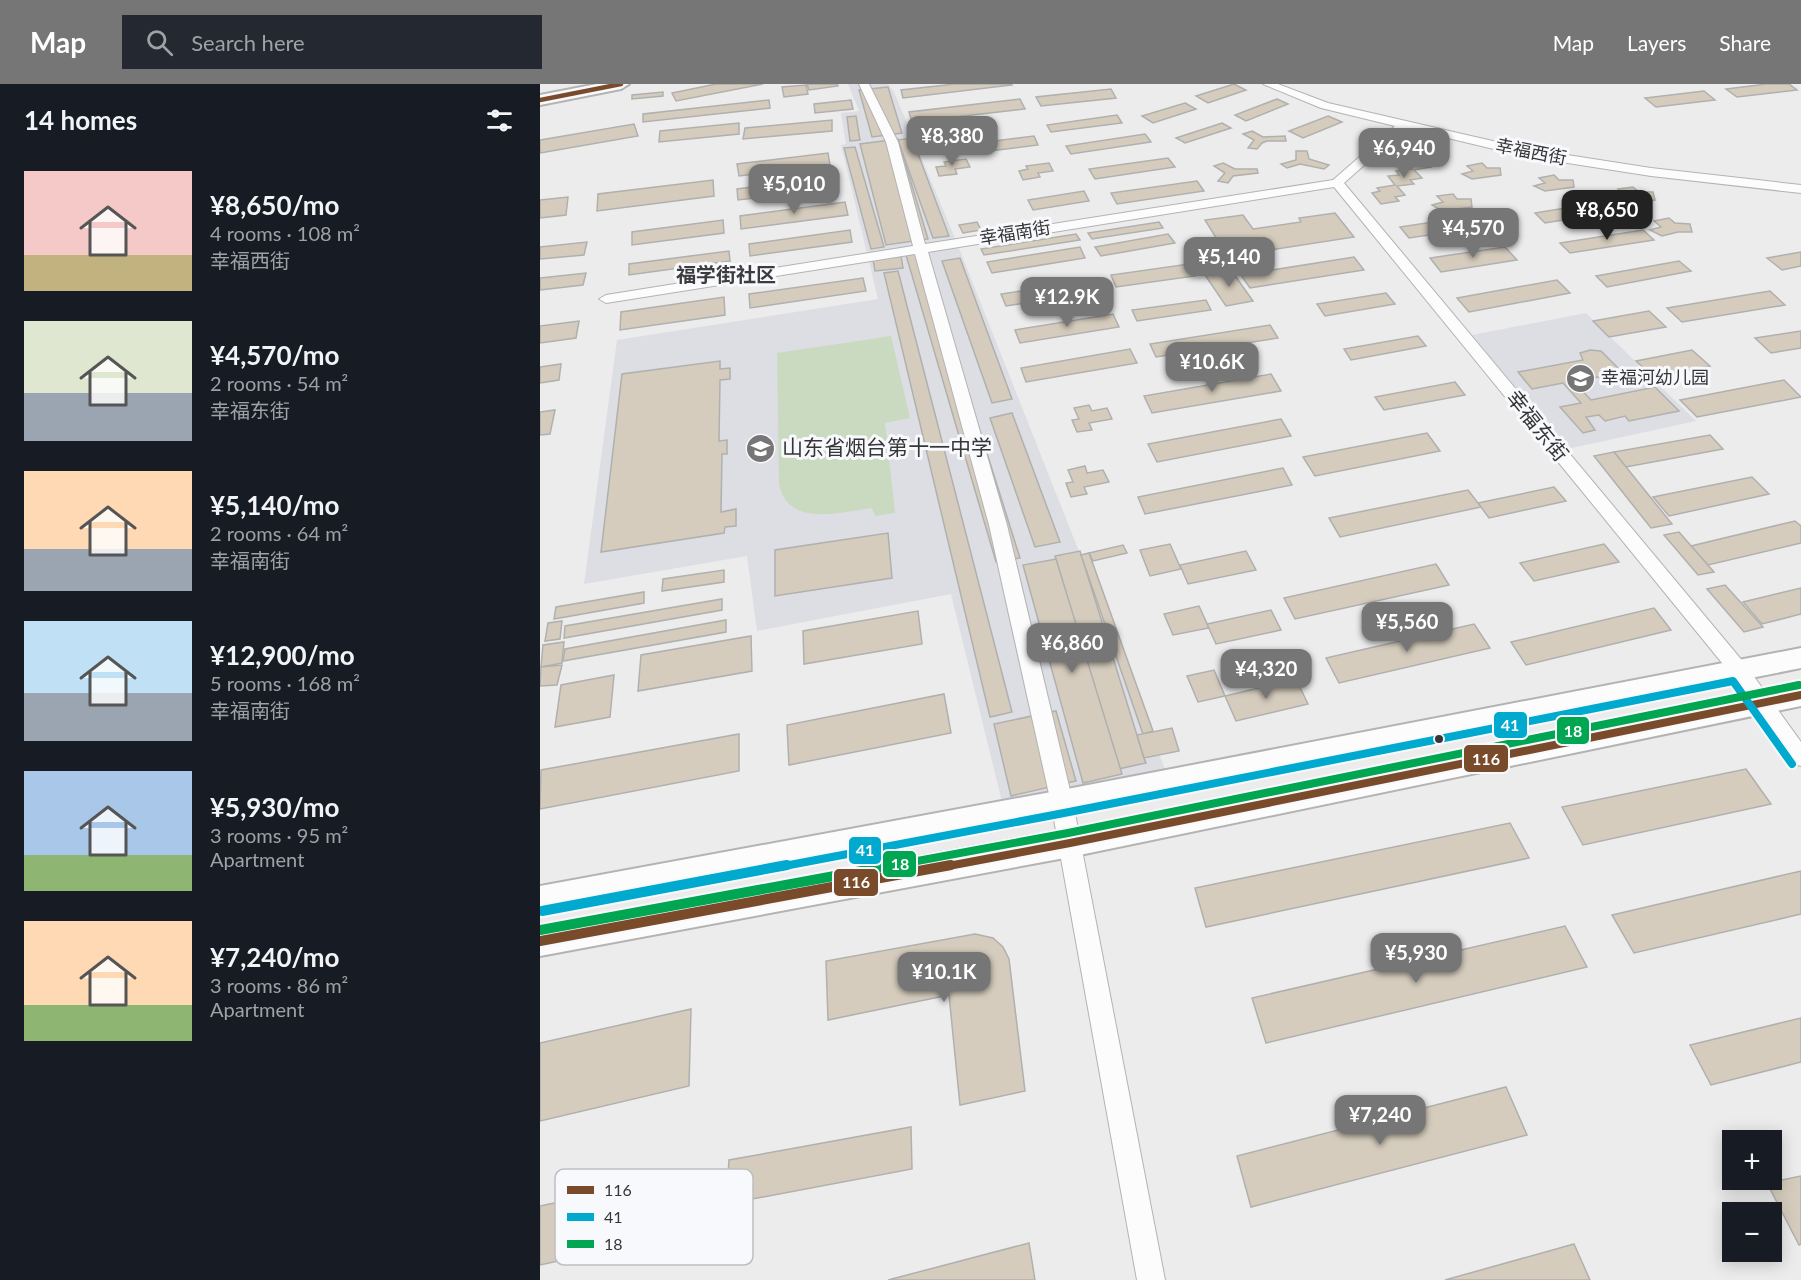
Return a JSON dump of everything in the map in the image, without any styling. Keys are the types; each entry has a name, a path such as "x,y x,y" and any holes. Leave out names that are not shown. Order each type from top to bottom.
{"main road":[{"path":"540,91 575,84"},
{"path":"540,100 621,84"},
{"path":"540,901 1062,803 1801,658"},
{"path":"540,941 1070,843 1801,695"}],"street":[{"path":"864,84 892,142 932,294 998,525 1062,803 1151,1280"},
{"name":"幸福西街","path":"1268,84 1325,106 1535,154 1651,172 1801,189"},
{"path":"1337,183 1403,125"},
{"name":"幸福南街","path":"606,299 1337,183"},
{"name":"幸福东街","path":"1337,183 1738,669 1801,758"}],"shaded area":[{"path":"848,84 888,84 894,92 957,243 1165,769 1002,802 951,594 757,631 747,556 584,584 617,340 878,299 841,145 846,144 841,113 859,111"},
{"name":"幸福河幼儿园","path":"1586,313 1696,421 1567,449 1472,335"}],"green space":[{"path":"891,336 910,418 885,423 895,513 875,516 872,508 817,514 793,507 784,498 779,484 777,353"}],"building":[{"path":"716,84 763,84 676,101 672,93"},
{"path":"807,84 837,84 838,86 809,90"},
{"path":"955,84 1012,85 903,98 901,90"},
{"path":"1234,84 1246,90 1208,103 1196,96"},
{"path":"1789,84 1797,90 1737,97 1726,89"},
{"path":"806,85 808,94 784,97 782,87"},
{"path":"888,87 902,133 872,137 859,90"},
{"path":"1111,89 1116,98 1041,106 1036,97"},
{"path":"1704,91 1715,100 1656,107 1645,98"},
{"path":"663,92 663,96 632,99 632,95"},
{"path":"1020,99 1025,109 912,122 909,112"},
{"path":"1277,99 1288,104 1246,121 1235,115"},
{"path":"769,100 770,108 643,122 643,114"},
{"path":"851,100 853,109 815,113 814,104"},
{"path":"1185,103 1196,109 1153,123 1142,116"},
{"path":"1117,115 1122,123 1051,132 1047,125"},
{"path":"856,116 860,140 850,141 847,117"},
{"path":"1328,116 1342,122 1303,138 1289,131"},
{"path":"832,120 832,131 743,139 745,128"},
{"path":"739,123 739,134 659,142 660,131"},
{"path":"1222,123 1231,128 1185,143 1176,138"},
{"path":"634,124 638,136 540,153 540,140"},
{"path":"1252,131 1263,137 1285,136 1286,141 1267,141 1257,149 1248,148 1254,140 1243,134"},
{"path":"953,133 956,141 942,143 944,147 927,149 924,141 933,140 932,136"},
{"path":"1145,134 1151,142 1071,154 1066,146"},
{"path":"1034,136 1038,145 982,152 979,143"},
{"path":"912,138 949,236 933,238 898,140"},
{"path":"898,139 928,239 886,245 860,144"},
{"path":"855,147 884,247 871,249 844,148"},
{"path":"1296,151 1307,151 1309,159 1329,165 1324,169 1300,164 1287,168 1281,164 1296,160"},
{"path":"828,153 830,165 739,176 737,164"},
{"path":"1428,153 1438,162 1428,164 1431,167 1414,170 1422,178 1410,180 1414,184 1397,186 1405,195 1395,197 1399,201 1381,204 1372,193 1380,191 1377,188 1395,185 1388,176 1399,175 1396,171 1412,169 1405,161 1416,160 1411,155"},
{"path":"1168,158 1175,167 1095,179 1089,169"},
{"path":"966,159 970,167 955,169 957,174 939,176 936,167 946,166 944,162"},
{"path":"1049,163 1053,171 1038,173 1040,177 1023,180 1019,171 1028,169 1026,166"},
{"path":"1223,163 1235,169 1257,169 1258,173 1233,176 1228,183 1218,181 1225,173 1214,166"},
{"path":"1482,163 1487,168 1500,168 1501,175 1472,179 1462,174 1473,171 1467,166"},
{"path":"1554,175 1559,180 1573,180 1574,187 1545,191 1534,186 1545,183 1539,178"},
{"path":"836,176 838,188 738,200 737,189"},
{"path":"713,180 714,196 597,211 598,194"},
{"path":"1197,181 1204,191 1117,204 1111,193"},
{"path":"1633,187 1639,192 1653,192 1655,200 1626,204 1615,198 1625,195 1618,189"},
{"path":"1084,191 1089,201 1033,210 1028,200"},
{"path":"1453,194 1457,199 1471,199 1472,207 1442,211 1432,205 1443,202 1437,196"},
{"path":"568,197 566,215 540,218 540,200"},
{"path":"1608,201 1619,211 1545,223 1535,213"},
{"path":"845,202 848,215 741,229 740,216"},
{"path":"1335,213 1354,237 1270,250 1267,246 1237,251 1234,247 1223,249 1205,220 1243,215 1253,229 1301,222 1299,218"},
{"path":"1459,218 1470,229 1409,238 1400,227"},
{"path":"1669,218 1675,223 1690,224 1692,232 1678,232 1662,236 1650,230 1661,227 1654,221"},
{"path":"723,220 724,233 632,245 632,232"},
{"path":"977,222 981,230 963,233 959,225"},
{"path":"1159,222 1163,228 1092,239 1088,233"},
{"path":"850,230 852,242 750,256 749,244"},
{"path":"1643,230 1654,240 1570,253 1560,243"},
{"path":"1076,234 1080,240 984,255 981,249"},
{"path":"1168,234 1175,243 1101,256 1095,247"},
{"path":"587,242 584,255 540,259 540,247"},
{"path":"1080,247 1085,258 992,273 987,262"},
{"path":"1505,247 1517,260 1441,272 1430,258"},
{"path":"729,251 730,261 629,275 629,264"},
{"path":"1801,252 1801,266 1782,270 1767,258"},
{"path":"924,253 1020,558 996,562 906,255"},
{"path":"901,256 903,268 875,271 873,260"},
{"path":"1354,257 1364,270 1250,288 1241,275"},
{"path":"960,258 1012,399 992,403 942,261"},
{"path":"1679,261 1691,271 1607,287 1596,276"},
{"path":"1189,264 1195,276 1116,287 1111,275"},
{"path":"1231,270 1253,301 1226,306 1205,275"},
{"path":"898,271 1012,712 990,717 884,273"},
{"path":"586,273 583,285 540,290 540,278"},
{"path":"863,278 866,291 750,308 749,294"},
{"path":"1097,280 1102,291 1006,306 1001,294"},
{"path":"1557,280 1570,293 1469,312 1457,298"},
{"path":"1770,291 1785,305 1682,322 1667,308"},
{"path":"1386,293 1395,304 1325,316 1317,304"},
{"path":"724,297 725,315 620,330 621,312"},
{"path":"1206,300 1211,310 1137,321 1132,310"},
{"path":"1649,311 1666,327 1609,337 1593,321"},
{"path":"1113,314 1119,327 1020,343 1015,330"},
{"path":"579,321 576,338 540,343 540,326"},
{"path":"1270,325 1278,338 1156,357 1150,344"},
{"path":"1801,331 1801,348 1771,353 1755,338"},
{"path":"1418,336 1426,346 1351,360 1344,349"},
{"path":"1130,349 1137,363 1026,382 1021,368"},
{"path":"1590,350 1601,351 1622,372 1574,382 1591,400 1655,387 1679,411 1629,421 1625,416 1605,421 1599,415 1586,417 1595,430 1583,433 1560,407 1581,403 1563,383 1532,389 1518,372 1583,360 1580,353"},
{"path":"1692,350 1710,366 1653,377 1636,361"},
{"path":"720,361 720,369 730,368 730,379 720,380 719,441 727,440 727,454 722,454 721,512 736,509 736,526 725,527 724,533 601,552 622,374"},
{"path":"561,364 559,380 540,383 540,367"},
{"path":"1271,374 1281,391 1152,413 1144,396"},
{"path":"1784,380 1801,397 1697,417 1680,400"},
{"path":"1455,382 1465,395 1384,410 1375,397"},
{"path":"1089,405 1092,411 1107,408 1112,419 1089,423 1092,430 1077,432 1072,420 1079,419 1074,408"},
{"path":"555,410 550,434 540,435 540,412"},
{"path":"1012,413 1060,542 1035,547 990,418"},
{"path":"1281,419 1291,436 1157,462 1148,444"},
{"path":"1427,433 1440,451 1315,476 1303,457"},
{"path":"1710,435 1723,449 1626,467 1614,452"},
{"path":"1614,452 1672,524 1651,528 1594,456"},
{"path":"1085,466 1087,473 1103,470 1109,482 1084,487 1087,494 1071,497 1066,483 1073,482 1068,470"},
{"path":"1283,468 1292,485 1145,514 1138,497"},
{"path":"1752,477 1769,494 1669,516 1653,497"},
{"path":"1554,487 1566,501 1489,518 1478,503"},
{"path":"1468,490 1481,507 1340,537 1329,518"},
{"path":"1795,521 1801,526 1801,543 1708,565 1691,546"},
{"path":"1679,532 1714,572 1698,575 1664,535"},
{"path":"888,533 892,578 775,596 775,550"},
{"path":"1170,544 1181,569 1150,576 1140,550"},
{"path":"1604,544 1619,562 1534,581 1520,563"},
{"path":"1123,545 1127,553 1093,561 1089,553"},
{"path":"1080,551 1146,763 1118,769 1055,556"},
{"path":"1246,551 1256,570 1188,584 1180,565"},
{"path":"1089,553 1153,731 1143,734 1081,555"},
{"path":"1056,559 1122,774 1083,783 1023,565"},
{"path":"1436,564 1449,585 1295,619 1284,598"},
{"path":"724,570 724,582 662,591 663,579"},
{"path":"1725,585 1763,627 1744,632 1707,589"},
{"path":"1801,588 1801,614 1762,624 1743,602"},
{"path":"644,592 644,603 554,619 556,607"},
{"path":"722,599 722,610 564,638 565,626"},
{"path":"1199,606 1209,628 1173,635 1164,614"},
{"path":"1654,608 1671,630 1526,665 1511,642"},
{"path":"1271,610 1281,630 1216,644 1207,624"},
{"path":"918,611 922,644 804,664 803,631"},
{"path":"726,620 726,632 563,661 565,649"},
{"path":"562,621 560,639 545,641 548,623"},
{"path":"1474,624 1490,648 1339,683 1326,658"},
{"path":"751,636 752,671 638,691 641,655"},
{"path":"564,642 562,663 541,667 543,645"},
{"path":"562,665 557,685 540,686 541,667"},
{"path":"1214,670 1225,696 1198,702 1187,676"},
{"path":"614,675 610,717 555,727 561,685"},
{"path":"1296,679 1308,704 1236,721 1225,696"},
{"path":"944,694 951,733 789,765 787,725"},
{"path":"1056,711 1076,781 1011,796 994,724"},
{"path":"1172,728 1179,751 1144,758 1137,735"},
{"path":"739,734 739,771 540,809 541,770"},
{"path":"1746,769 1771,804 1583,845 1562,807"},
{"path":"1510,823 1529,858 1206,927 1195,888"},
{"path":"1801,871 1801,914 1634,953 1612,915"},
{"path":"1565,926 1587,967 1266,1043 1252,998"},
{"path":"975,934 993,938 1003,947 1009,959 1025,1091 960,1105 949,995 828,1020 826,961"},
{"path":"691,1009 689,1086 540,1121 540,1043"},
{"path":"1801,1018 1801,1062 1711,1085 1690,1045"},
{"path":"1506,1087 1527,1135 1251,1207 1237,1156"},
{"path":"911,1127 912,1169 753,1199 753,1169 728,1169 729,1160"},
{"path":"1801,1176 1801,1244 1799,1245 1782,1212 1782,1202 1777,1202 1771,1190 1782,1190 1782,1180"},
{"path":"555,1203 555,1262 540,1265 540,1206"},
{"path":"1029,1243 1035,1280 888,1280"},
{"path":"1574,1244 1590,1280 1445,1280"}],"transit line":[{"name":"116","path":"540,100 621,84"},
{"name":"41","path":"542,911 1064,813 1733,681 1792,764"},
{"name":"18","path":"540,930 1068,833 1799,685"},
{"name":"116","path":"540,941 1070,843 1801,695"}],"place":[{"name":"幸福河幼儿园","path":"1580,378"},
{"name":"山东省烟台第十一中学","path":"761,448"}],"district":[{"name":"福学街社区","path":"726,275"}]}
